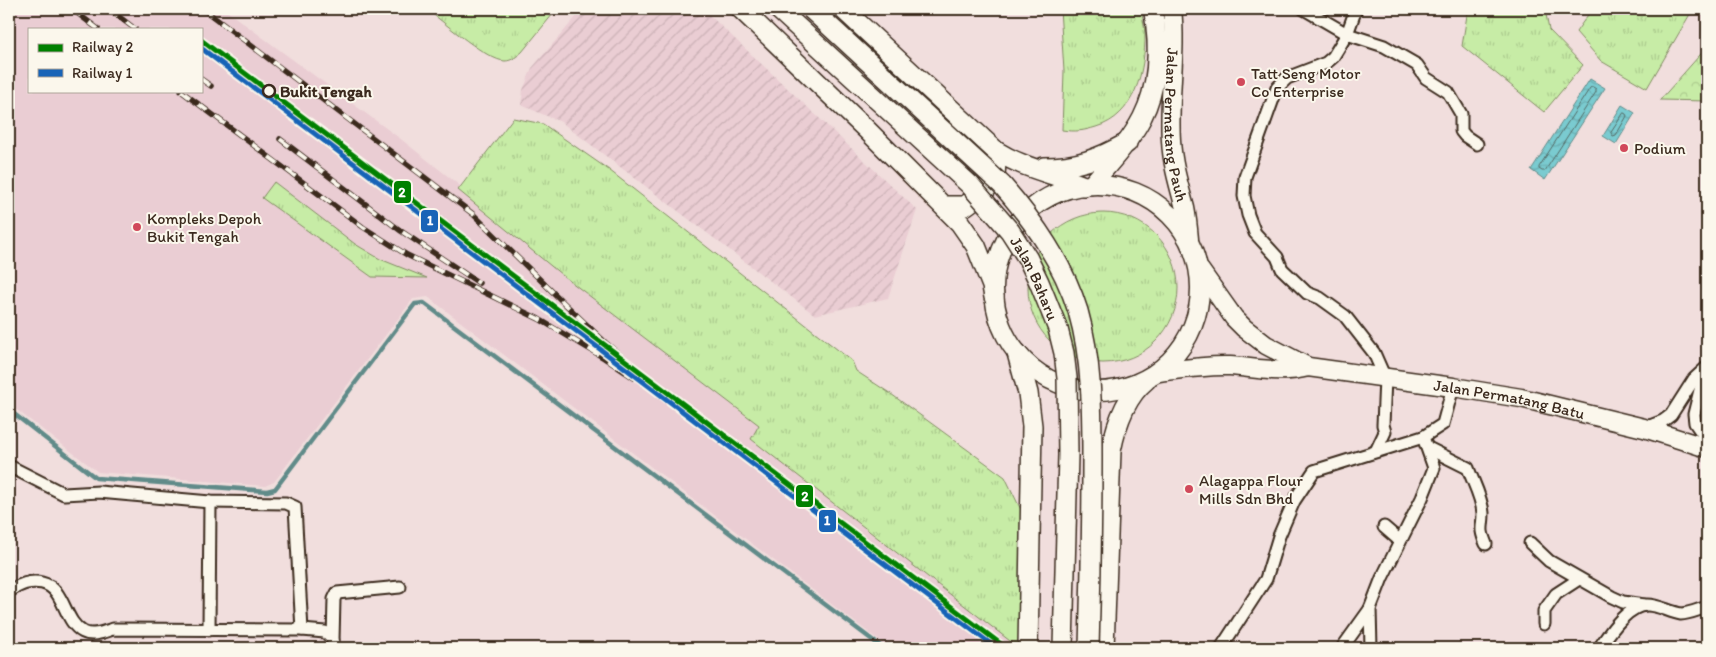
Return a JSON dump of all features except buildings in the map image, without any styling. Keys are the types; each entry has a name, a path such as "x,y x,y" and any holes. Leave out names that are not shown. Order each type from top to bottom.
{"highway":[{"path":"741,9 960,223 976,246 992,286 994,297"},
{"name":"Jalan Baharu","path":"778,9 970,185 1010,231 1039,282 1058,329 1067,378 1068,456 1063,648"},
{"name":"Jalan Baharu","path":"811,9 1002,185 1041,234 1063,273 1078,311 1089,368 1092,396 1089,648"},
{"path":"843,9 996,151 1018,163 1088,186"},
{"path":"1018,163 1040,167 1071,165 1086,162 1107,154 1127,143"},
{"path":"944,206 965,206 984,192 995,176 996,151"},
{"path":"1016,353 1028,393 1032,426 1028,648"},
{"path":"1104,648 1112,451 1116,429 1129,398 1136,387 1152,376"}],"main road":[{"name":"Jalan Permatang Pauh","path":"1088,186 1127,143 1147,107 1155,72 1157,51 1153,9"},
{"name":"Jalan Permatang Pauh","path":"1172,9 1174,32 1170,110 1171,141 1174,165 1187,218 1189,240"},
{"name":"Jalan Permatang Batu","path":"1189,240 1169,214 1142,196 1118,187 1088,186 1056,194 1043,200 1031,208 1012,229 999,255 995,269 994,297 1001,327 1016,353 1025,363 1046,378 1076,389 1109,391 1134,385 1152,376 1192,368 1228,366 1292,371 1308,367"},
{"path":"1152,376 1178,353 1194,325 1201,293 1199,267 1189,240"},
{"name":"Jalan Permatang Batu","path":"1199,267 1229,311 1244,328 1266,345 1308,367 1452,387 1542,402 1644,428 1707,448"}],"street":[{"path":"1304,9 1347,34 1384,46 1417,64 1426,78 1448,92 1461,114 1462,131 1465,136 1477,144"},
{"path":"1356,9 1347,34 1336,53 1326,63 1288,78 1277,88 1245,177 1244,196 1248,215 1255,233 1277,258 1282,269 1307,293 1320,298 1345,316 1374,353 1385,378 1384,432 1376,451"},
{"path":"1644,428 1663,421 1671,415 1694,379 1706,369"},
{"path":"1706,369 1694,414 1695,423 1707,440"},
{"path":"1221,648 1266,579 1279,536 1294,501 1314,471 1329,468 1423,437 1443,424 1452,387"},
{"path":"1342,648 1370,610 1382,578 1422,498 1434,468 1423,437"},
{"path":"1428,448 1468,468 1483,512 1481,530 1486,544"},
{"path":"9,466 64,494 99,492 210,502 286,503 295,507 302,630"},
{"path":"209,630 210,502"},
{"path":"1384,527 1400,540"},
{"path":"1530,543 1549,561 1623,602 1657,606 1682,614 1707,607"},
{"path":"1544,624 1544,611 1556,594 1579,578"},
{"path":"9,591 24,582 39,582 50,585 56,591 70,619 83,632 95,634 113,629 302,630 325,632 333,644"},
{"path":"333,644 334,599 337,593 400,587"},
{"path":"1599,648 1614,627 1629,611 1644,605"},
{"path":"1370,610 1371,648"}],"shaded area":[{"path":"9,9 224,9 402,140 1048,648 973,648 964,642 912,648 889,648 428,297 413,299 274,482 265,486 98,472 9,404"},
{"path":"583,9 703,9 917,210 888,298 815,315 561,122 521,105 523,90 532,68"}],"green space":[{"path":"432,9 557,9 522,52 512,59 505,61 488,55 467,41 430,12"},
{"path":"1060,9 1141,9 1145,32 1140,77 1129,103 1109,121 1096,127 1075,131 1062,130 1064,71"},
{"path":"1468,9 1545,9 1549,30 1583,65 1544,112 1462,46"},
{"path":"1592,9 1693,9 1647,88 1601,61 1576,32"},
{"path":"1707,47 1707,101 1660,100"},
{"path":"513,118 543,124 609,170 852,361 856,371 891,394 1005,477 1021,510 1019,648 751,439 759,425 562,275 458,190"},
{"path":"274,182 355,244 380,259 427,278 372,277 262,198"},
{"path":"1103,213 1132,219 1156,235 1172,259 1178,288 1172,317 1156,341 1132,357 1103,363 1074,357 1050,341 1034,317 1028,288 1034,259 1050,235 1074,219"}],"water":[{"path":"1590,79 1605,88 1545,180 1531,170"},
{"path":"1622,105 1635,113 1616,144 1603,136"}],"waterway":[{"path":"9,410 96,478 267,491 275,489 415,304 424,303 883,648"},
{"path":"961,648 965,645"}],"railway":[{"path":"72,9 97,28"},
{"path":"109,9 134,28"},
{"path":"203,9 473,214 605,342 639,370"},
{"path":"202,80 211,86"},
{"path":"182,92 363,227 407,255 539,319 634,378"},
{"path":"280,139 401,231 479,283"}],"rail line":[{"name":"2","path":"202,41 1006,648"},
{"name":"1","path":"202,49 996,648"}],"place":[{"name":"Tatt Seng Motor Co Enterprise","path":"1241,82"},
{"name":"Bukit Tengah","path":"269,91"},
{"name":"Podium","path":"1624,148"},
{"name":"Kompleks Depoh Bukit Tengah","path":"137,227"},
{"name":"Alagappa Flour Mills Sdn Bhd","path":"1189,489"}]}
